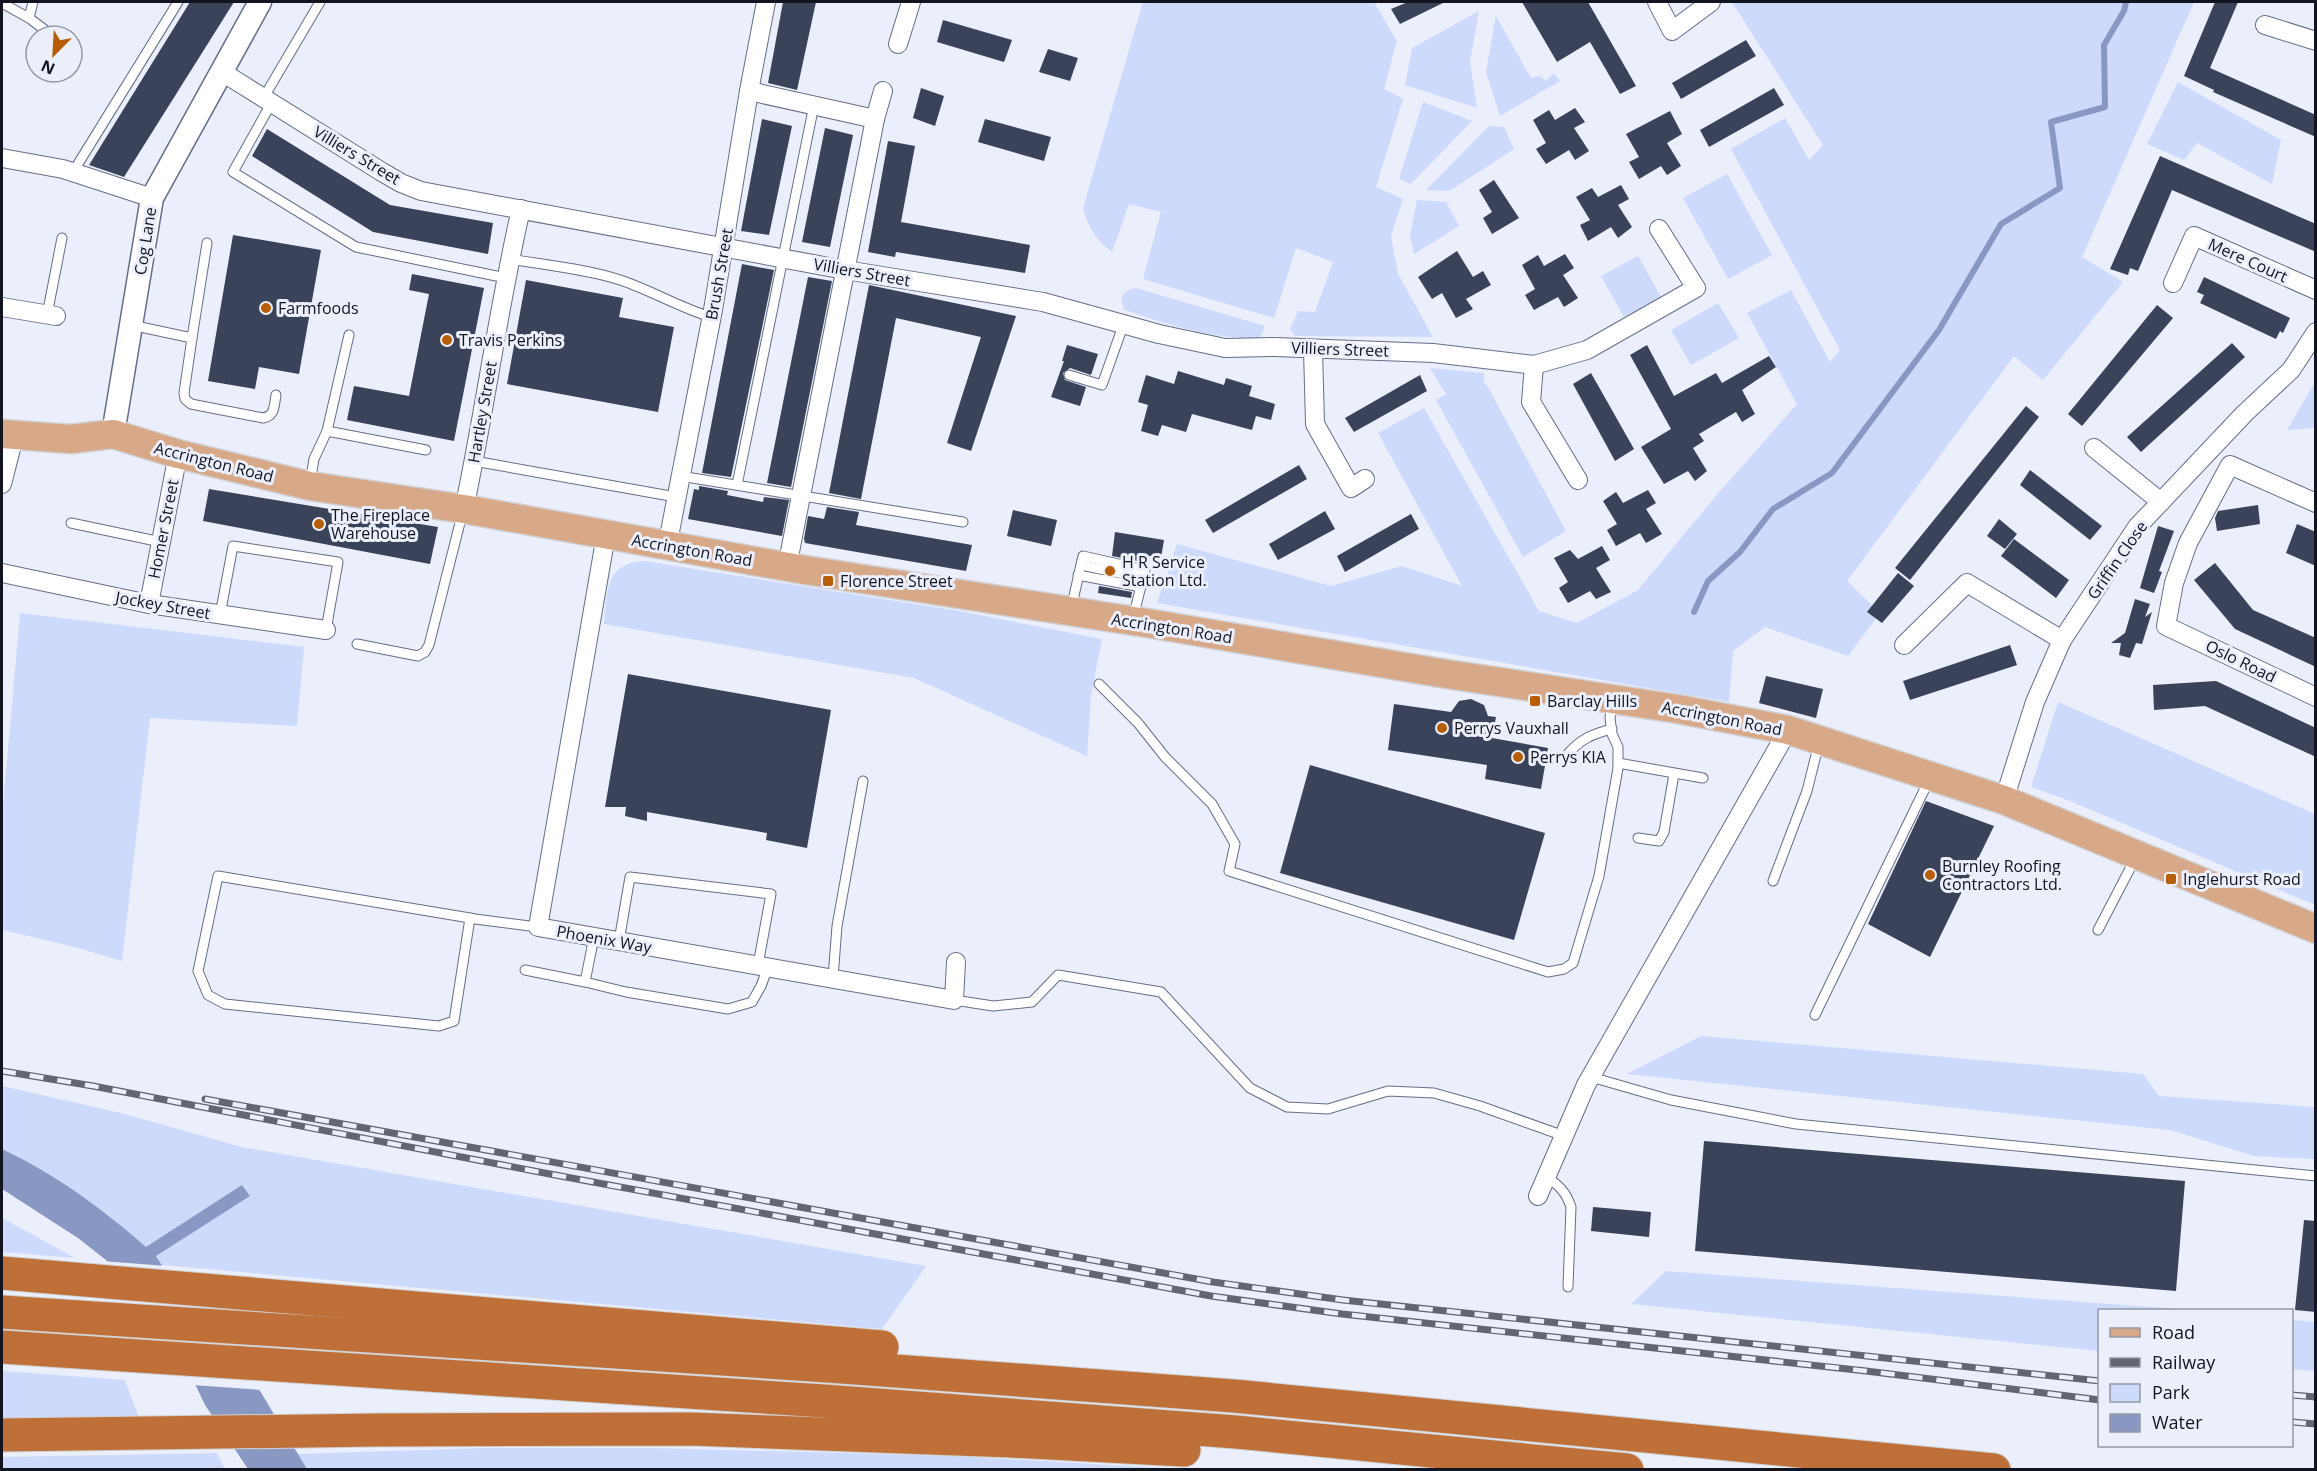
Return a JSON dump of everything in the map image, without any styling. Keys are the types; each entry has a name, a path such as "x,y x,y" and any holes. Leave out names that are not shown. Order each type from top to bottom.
{"highway":[{"path":"2,1273 38,1278 1267,1381 1441,1400 1532,1414 1637,1435"},
{"path":"2,1312 816,1365 1234,1396 1994,1470"},
{"path":"2,1347 824,1401 1236,1432 1627,1470"},
{"path":"2,1435 377,1430 692,1430 987,1440 1179,1450 1419,1470"}],"main road":[{"name":"Accrington Road","path":"8,435 71,439 113,434 178,454 310,486 464,509 787,567 1132,621 1440,673 1678,709 1788,730 2004,800 2316,929"}],"street":[{"name":"Cog Lane","path":"113,434 152,198 260,2"},
{"name":"Brush Street","path":"667,547 724,248 766,2"},
{"path":"898,44 911,2"},
{"path":"1657,2 1672,31 1711,2"},
{"path":"2265,25 2316,41"},
{"name":"Villiers Street","path":"222,72 401,183 421,191 845,270 1043,302 1159,334 1225,348 1433,352 1534,365 1587,350 1696,288 1659,229"},
{"path":"749,91 875,119"},
{"path":"787,567 875,119 883,91"},
{"path":"2,158 73,172 152,198"},
{"name":"Hartley Street","path":"464,509 506,278 521,209"},
{"name":"Mere Court","path":"2173,282 2194,236 2316,291"},
{"path":"2,307 51,316"},
{"name":"Griffin Close","path":"2004,800 2035,702 2062,640 2137,527 2245,413 2291,370 2316,332"},
{"path":"1313,349 1315,424 1351,488 1365,479"},
{"path":"1534,365 1531,402 1578,480"},
{"path":"2,484 8,435"},
{"path":"2094,448 2161,502"},
{"name":"Homer Street","path":"149,604 178,454"},
{"name":"Oslo Road","path":"2316,503 2230,465 2188,543 2174,583 2166,626 2316,697"},
{"name":"Phoenix Way","path":"606,535 538,927 954,1000"},
{"name":"Jockey Street","path":"2,573 149,604 326,630"},
{"path":"1904,645 1967,583 2062,640"},
{"path":"1538,1196 1592,1077 1788,730"},
{"path":"954,1000 956,962"}],"lane":[{"path":"29,18 33,2"},
{"path":"73,172 178,2"},
{"path":"320,2 233,172 356,248 506,278"},
{"path":"2,3 37,24"},
{"path":"737,485 814,105"},
{"path":"51,316 62,238"},
{"path":"207,243 184,393 185,399 191,404 263,418 273,413 276,396"},
{"path":"510,259 617,279 639,286 698,313 711,316"},
{"path":"1069,375 1102,385 1124,323"},
{"path":"131,325 192,338"},
{"path":"310,486 314,459 327,431 349,335"},
{"path":"327,431 426,450"},
{"path":"474,461 676,497"},
{"path":"680,476 963,522"},
{"path":"357,644 418,656 424,652 429,645 464,509"},
{"path":"71,523 161,542"},
{"path":"220,615 233,546 256,549 338,562 326,630"},
{"path":"1070,611 1083,556 1145,570 1132,621"},
{"path":"1078,575 1142,582"},
{"path":"1099,684 1137,723 1165,757 1212,804 1235,844 1229,871 1548,972 1564,969 1573,963 1599,876 1618,763 1618,747 1610,718 1613,699"},
{"path":"1566,756 1583,739 1612,729"},
{"path":"1773,881 1807,791 1819,740"},
{"path":"1618,763 1703,778"},
{"path":"1638,838 1659,842 1664,832 1674,774"},
{"path":"1815,1015 1931,776"},
{"path":"833,978 837,926 863,781"},
{"path":"2098,930 2137,855"},
{"path":"471,918 454,1021 439,1026 225,1004 208,995 198,971 218,876 538,927"},
{"path":"525,970 626,992 728,1009 752,1002 761,986 771,894 630,877 619,941"},
{"path":"585,982 594,937"},
{"path":"954,1000 993,1006 1032,1002 1058,975 1161,992 1250,1088 1287,1107 1328,1109 1388,1091 1434,1093 1480,1106 1564,1136"},
{"path":"1592,1077 1671,1100 1796,1124 2316,1176"},
{"path":"1546,1178 1557,1184 1567,1195 1570,1207 1568,1287"}],"green space":[{"path":"1143,2 1374,2 1397,41 1384,89 1403,99 1376,187 1403,199 1391,236 1398,274 1433,337 1295,336 1290,329 1298,311 1315,312 1333,262 1296,248 1274,318 1143,279 1161,212 1129,204 1112,252 1101,243 1090,227 1083,208"},
{"path":"1732,2 2194,2 2082,257 2123,282 2043,380 2014,356 1847,581 1880,613 1848,656 1765,627 1733,651 1729,702 1157,603 1177,544 1331,586 1402,566 1462,586 1378,433 1424,408 1539,611 1577,623 1638,590 1715,497 1797,404 1747,313 1791,290 1830,362 1840,350 1731,149 1785,118 1809,160 1823,145"},
{"path":"1479,11 1470,62 1477,108 1405,85 1412,48"},
{"path":"1496,16 1531,78 1540,76 1546,81 1554,73 1560,81 1500,116 1486,72"},
{"path":"2178,82 2281,140 2272,184 2197,143 2184,160 2147,144"},
{"path":"1423,102 1472,121 1411,184 1399,179"},
{"path":"1489,126 1504,127 1514,149 1449,191 1426,190"},
{"path":"1727,174 1772,255 1728,279 1683,198"},
{"path":"1417,200 1446,202 1459,226 1414,254 1410,235"},
{"path":"1638,256 1661,297 1624,317 1601,276"},
{"path":"1136,288 1265,326 1260,338 1243,338 1208,334 1157,321 1124,310 1121,297 1128,290"},
{"path":"1718,303 1739,338 1691,365 1671,330"},
{"path":"1430,368 1484,373 1484,382 1566,531 1523,557 1436,400 1446,394"},
{"path":"2315,382 2315,428 2287,430"},
{"path":"645,561 959,611 1102,639 1091,696 1087,756 914,678 604,624 608,591 615,573 632,563"},
{"path":"20,613 304,647 297,726 150,718 122,961 2,930 2,818"},
{"path":"2058,702 2315,814 2315,905 2070,801 2031,787"},
{"path":"1701,1036 2143,1074 2159,1096 2315,1107 2315,1159 2254,1156 2170,1130 1627,1074"},
{"path":"2,1086 121,1113 242,1147 926,1266 882,1329 162,1265 156,1255 250,1196 242,1186 146,1248 77,1193 2,1149"},
{"path":"2,1218 75,1258 2,1252"},
{"path":"1666,1271 2178,1309 2098,1309 2098,1351 1631,1304"},
{"path":"2293,1320 2315,1322 2315,1371 2293,1369"},
{"path":"2,1371 125,1380 139,1418 2,1420"},
{"path":"483,1448 655,1448 953,1456 1180,1469 307,1470 297,1454"},
{"path":"217,1453 225,1469 2,1469 2,1457"}],"water":[{"path":"2,1149 77,1193 112,1218 146,1247 242,1185 250,1196 156,1256 163,1267 228,1338 307,1469 248,1469 205,1405 176,1344 131,1288 106,1260 78,1238 2,1189"}],"pier":[{"path":"102,1261 166,1266 230,1336 262,1390 192,1385 173,1346 129,1290"}],"building":[{"path":"190,2 234,2 124,177 89,165"},
{"path":"783,2 816,2 797,90 768,83"},
{"path":"1408,2 1445,2 1400,24 1391,9"},
{"path":"1522,2 1588,2 1636,86 1620,94 1590,42 1557,62"},
{"path":"2215,2 2238,2 2210,68 2316,115 2316,137 2213,92 2214,90 2184,76"},
{"path":"943,20 1012,40 1004,62 937,42"},
{"path":"1746,40 1756,56 1681,99 1672,83"},
{"path":"1048,49 1078,58 1070,81 1039,72"},
{"path":"921,88 944,96 935,126 913,118"},
{"path":"1774,88 1784,105 1709,147 1700,130"},
{"path":"1575,108 1585,122 1574,128 1589,151 1575,160 1569,150 1546,164 1536,149 1546,143 1533,120 1549,110 1555,120"},
{"path":"1670,111 1682,134 1667,143 1681,166 1667,175 1661,166 1639,179 1629,162 1639,157 1626,134"},
{"path":"762,119 792,126 769,235 741,231"},
{"path":"985,119 1051,137 1044,161 978,142"},
{"path":"825,128 853,135 830,247 802,242"},
{"path":"267,129 390,205 493,223 488,254 373,232 252,156"},
{"path":"888,141 915,146 901,222 1030,245 1025,273 896,252 895,257 868,252"},
{"path":"2160,156 2316,224 2316,252 2172,190 2138,271 2130,268 2128,275 2110,269"},
{"path":"1494,180 1519,218 1492,234 1483,218 1492,212 1479,190"},
{"path":"1621,185 1629,199 1618,205 1632,227 1618,238 1611,227 1588,241 1580,225 1590,220 1576,197 1592,188 1598,197"},
{"name":"Farmfoods","path":"233,235 321,250 299,374 259,367 255,389 208,381"},
{"path":"1457,251 1473,277 1483,271 1491,285 1466,299 1473,309 1456,318 1442,293 1432,299 1418,277"},
{"path":"1565,254 1574,268 1563,275 1578,298 1564,307 1558,297 1534,310 1525,295 1535,289 1522,265 1538,255 1544,266"},
{"path":"742,264 774,270 731,477 702,473"},
{"name":"Travis Perkins","path":"412,274 484,288 454,441 347,420 354,386 409,396 429,294 409,290"},
{"path":"808,277 832,281 791,487 767,483"},
{"path":"2204,277 2290,318 2283,333 2280,331 2276,339 2200,303 2204,295 2197,292"},
{"path":"526,280 623,298 619,317 674,327 658,412 507,384"},
{"path":"869,285 1016,316 971,451 947,443 981,337 896,318 861,499 829,493"},
{"path":"2157,305 2173,318 2082,426 2068,414"},
{"path":"2232,343 2245,357 2141,452 2127,437"},
{"path":"1067,345 1098,354 1091,375 1070,368 1063,373 1065,380 1086,387 1080,406 1051,397 1064,361 1062,361"},
{"path":"1647,345 1674,396 1716,373 1722,383 1769,356 1776,367 1742,390 1755,414 1742,422 1736,412 1699,434 1704,441 1693,448 1707,471 1695,481 1688,471 1664,484 1641,447 1671,429 1630,355"},
{"path":"1178,371 1224,385 1226,378 1252,386 1249,396 1275,404 1271,420 1256,416 1252,430 1192,414 1186,432 1162,425 1158,436 1141,431 1148,405 1138,402 1146,375 1174,384"},
{"path":"1591,373 1634,449 1615,461 1573,384"},
{"path":"1420,375 1427,391 1354,432 1345,418"},
{"path":"2026,406 2039,417 1910,580 1895,568"},
{"path":"1299,465 1307,479 1213,533 1205,520"},
{"path":"2030,470 2102,526 2090,540 2020,485"},
{"path":"699,486 728,491 727,495 763,502 764,497 789,500 782,536 688,519 694,489 699,490"},
{"name":"The Fireplace Warehouse","path":"209,489 438,527 430,564 203,521"},
{"path":"1648,490 1656,503 1646,509 1662,534 1646,543 1640,533 1616,546 1607,530 1617,524 1603,501 1616,492 1623,503"},
{"path":"2258,505 2260,524 2217,531 2215,518 2218,511"},
{"path":"827,507 859,512 856,525 972,545 966,571 805,543 808,516 824,519"},
{"path":"1013,510 1057,520 1051,546 1007,536"},
{"path":"1325,511 1335,529 1278,560 1269,544"},
{"path":"1411,514 1419,529 1345,572 1337,556"},
{"path":"1999,519 2017,534 2005,549 1987,536"},
{"path":"2297,524 2316,532 2316,566 2286,553"},
{"path":"2158,526 2174,531 2159,571 2162,572 2154,593 2140,588"},
{"path":"1115,532 1164,540 1161,558 1139,554 1138,561 1112,556"},
{"path":"2014,539 2069,580 2056,598 2001,556"},
{"path":"1602,546 1610,560 1596,568 1611,592 1596,599 1590,591 1568,603 1559,588 1568,582 1554,558 1570,550 1578,559"},
{"path":"2215,563 2253,610 2316,638 2316,667 2235,629 2194,580"},
{"path":"1898,573 1914,586 1882,623 1867,612"},
{"path":"1099,586 1132,592 1131,598 1098,593"},
{"path":"2135,599 2150,604 2145,617 2152,612 2142,644 2136,643 2130,658 2119,655 2121,643 2111,643 2125,633"},
{"path":"2010,645 2017,665 1910,700 1903,681"},
{"path":"628,674 831,710 807,848 766,840 767,833 647,812 647,821 625,816 626,807 605,807"},
{"path":"1766,676 1823,689 1816,718 1759,703"},
{"path":"2216,681 2316,728 2316,757 2205,706 2154,710 2153,685"},
{"name":"Perrys Vauxhall","path":"1471,699 1484,705 1488,716 1496,717 1492,738 1548,748 1541,789 1485,779 1487,765 1388,750 1394,704 1451,712 1459,701"},
{"path":"1310,765 1545,833 1514,940 1280,873"},
{"name":"Burnley Roofing Contractors Ltd.","path":"1926,801 1994,826 1930,957 1868,924"},
{"path":"1704,1141 2185,1181 2176,1291 1695,1251"},
{"path":"1593,1207 1651,1212 1649,1237 1591,1231"},
{"path":"2304,1220 2316,1221 2316,1312 2295,1310"}],"waterway":[{"path":"1694,612 1708,581 1740,552 1773,509 1832,473 1939,330 2001,224 2060,188 2051,122 2105,107 2104,45 2124,11 2126,2"}],"railway":[{"path":"2,1071 93,1086 555,1175 1211,1296 1342,1314 1866,1371 2098,1400"},
{"path":"205,1099 1213,1282 1343,1300 2098,1381"},
{"path":"2293,1395 2316,1397"},
{"path":"2293,1422 2316,1424"}],"place":[{"name":"Farmfoods","path":"266,308"},
{"name":"Travis Perkins","path":"447,340"},
{"name":"The Fireplace Warehouse","path":"319,524"},
{"name":"H R Service Station Ltd.","path":"1110,571"},
{"name":"Florence Street","path":"828,581"},
{"name":"Barclay Hills","path":"1535,701"},
{"name":"Perrys Vauxhall","path":"1442,728"},
{"name":"Perrys KIA","path":"1518,757"},
{"name":"Burnley Roofing Contractors Ltd.","path":"1930,875"},
{"name":"Inglehurst Road","path":"2171,879"}]}
